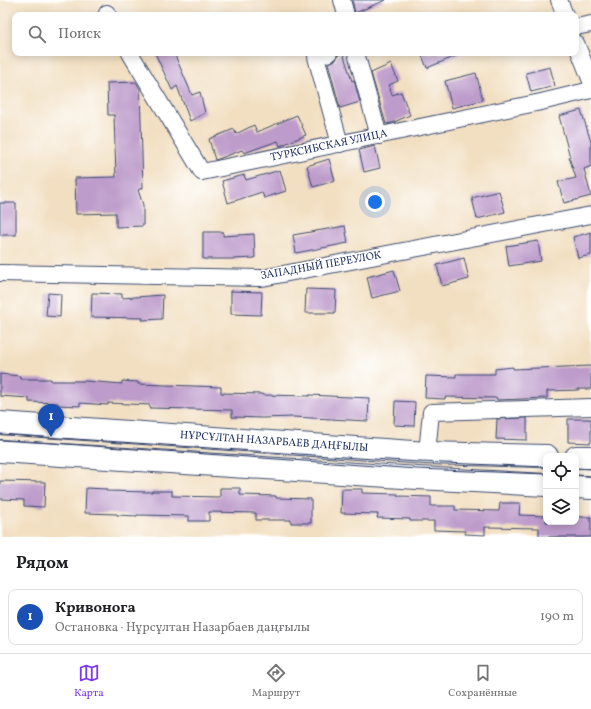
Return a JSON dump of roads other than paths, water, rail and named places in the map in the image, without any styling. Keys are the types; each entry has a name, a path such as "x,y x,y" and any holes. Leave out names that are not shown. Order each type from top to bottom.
{"highway":[{"name":"НҰРСҰЛТАН НАЗАРБАЕВ ДАҢҒЫЛЫ","path":"0,423 427,453 543,456"},
{"path":"0,451 543,485"},
{"path":"579,457 591,457"},
{"path":"579,487 591,488"}],"street":[{"path":"342,0 345,12"},
{"path":"559,0 564,12"},
{"path":"579,26 591,24"},
{"path":"579,51 591,81"},
{"name":"ТУРКСИБСКАЯ УЛИЦА","path":"132,56 202,172 541,102 591,90"},
{"path":"319,56 316,57 340,144"},
{"path":"357,56 379,136"},
{"name":"ЗАПАДНЫЙ ПЕРЕУЛОК","path":"0,273 262,278 591,215"},
{"path":"427,453 431,412 591,407"}],"tram line":[{"path":"0,434 419,462 543,467"},
{"path":"0,440 417,469 543,474"},
{"path":"579,468 591,469"},
{"path":"579,475 591,476"}],"place":[{"name":"Кривонога","path":"51,437"}]}
